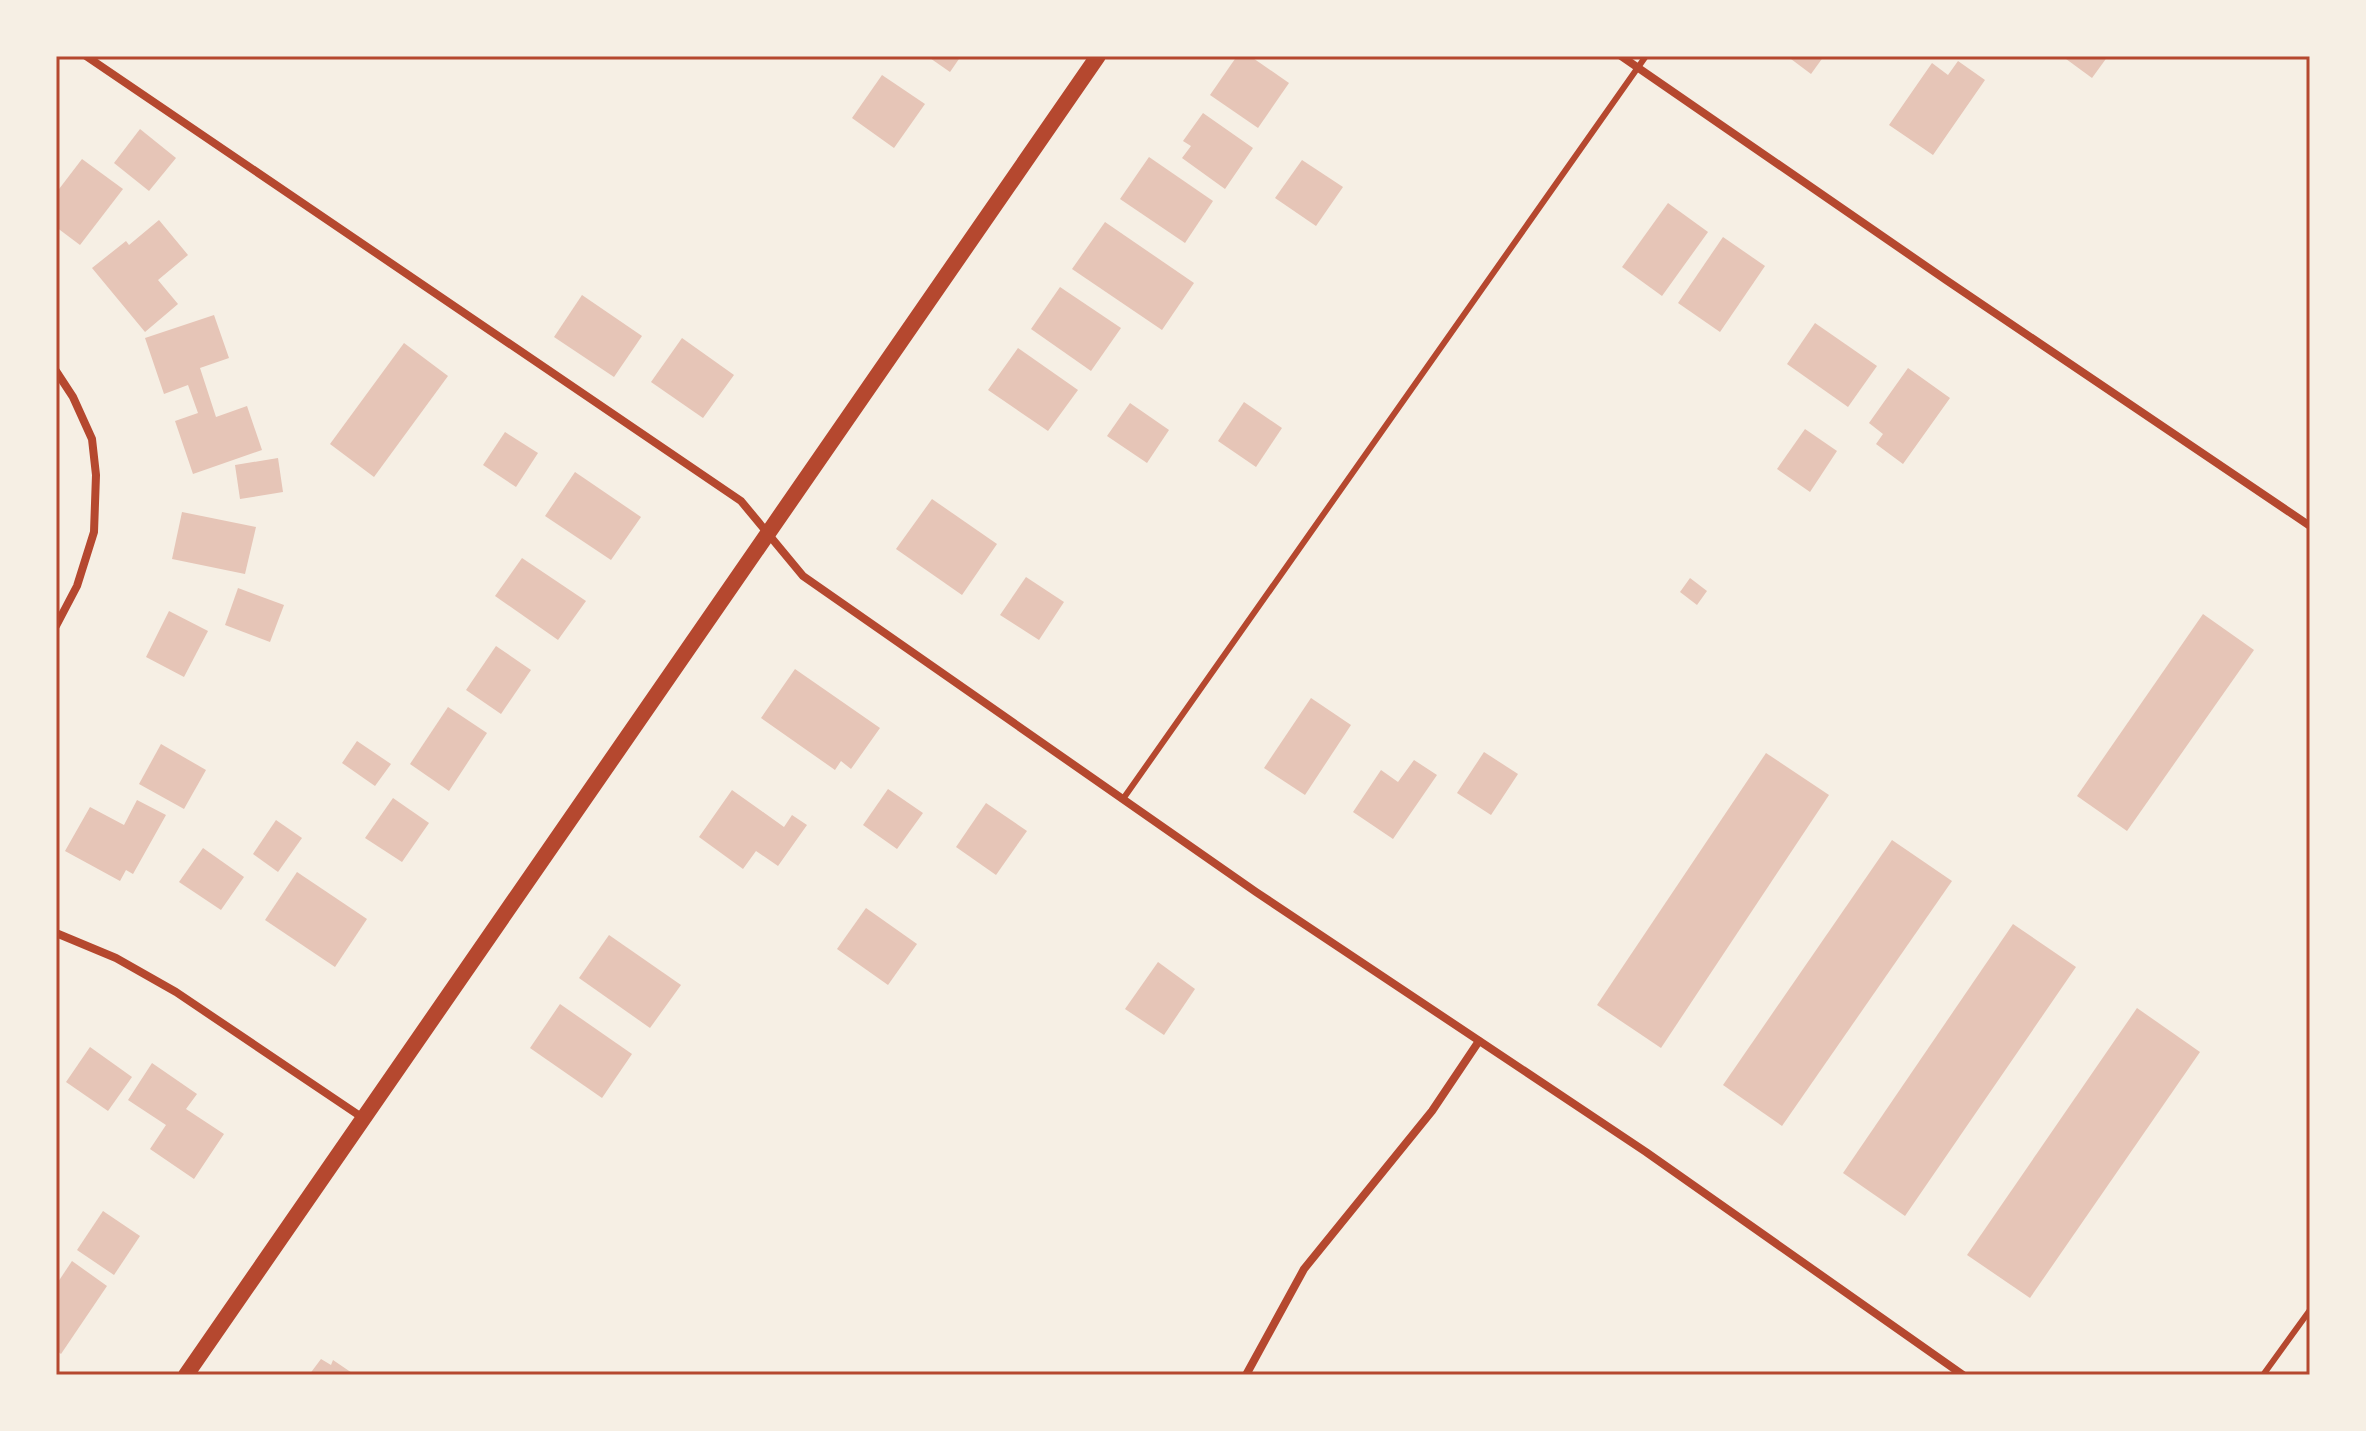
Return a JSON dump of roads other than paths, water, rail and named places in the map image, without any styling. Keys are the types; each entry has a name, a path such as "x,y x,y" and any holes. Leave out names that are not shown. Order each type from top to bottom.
{"main road":[{"path":"186,1375 1098,56"}],"street":[{"path":"86,56 741,501 803,576 1256,892 1646,1152 1963,1375"},
{"path":"1621,56 2310,526"},
{"path":"56,371 73,397 92,439 96,475 94,532 77,586 56,626"},
{"path":"56,933 116,958 176,992 363,1118"},
{"path":"1246,1375 1304,1269 1432,1111 1479,1041"}],"lane":[{"path":"1123,799 1646,56"},
{"path":"2263,1375 2310,1310"}]}
